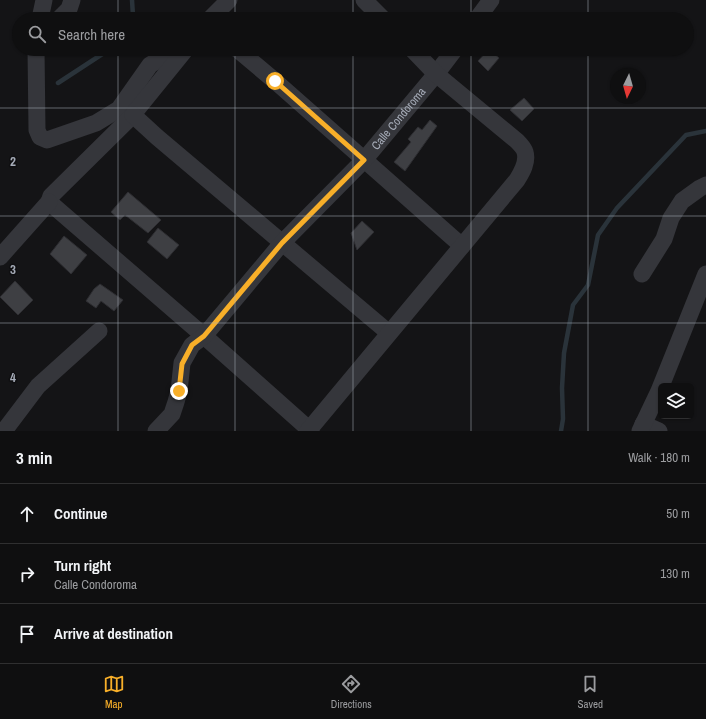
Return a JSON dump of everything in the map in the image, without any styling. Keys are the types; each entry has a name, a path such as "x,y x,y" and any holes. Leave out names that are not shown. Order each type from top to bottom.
{"street":[{"path":"41,12 44,0"},
{"path":"66,12 69,9 72,0"},
{"path":"217,12 229,0"},
{"path":"364,0 376,12"},
{"path":"482,12 491,0"},
{"path":"36,56 37,130 40,137 47,140 96,123 119,109 150,66 165,56"},
{"path":"0,257 49,202 51,196 132,115 180,56"},
{"path":"245,56 462,246"},
{"path":"49,202 204,336 309,430 523,171 526,160 525,150 517,141 436,74 419,56"},
{"name":"Calle Condoroma","path":"156,431 172,414 179,391 182,364 192,345 204,336 282,243 364,160 450,56"},
{"path":"132,115 389,333"},
{"path":"642,274 664,239 671,218 682,201 706,185"},
{"path":"659,431 641,427 659,391 706,274"},
{"path":"4,431 38,386 99,331"}],"building":[{"path":"483,56 497,56 499,58 488,71 478,61"},
{"path":"524,98 534,109 522,121 510,110"},
{"path":"430,120 437,126 405,171 394,162 411,142 408,139 418,127 422,130"},
{"path":"128,192 161,220 148,233 125,215 120,220 111,212"},
{"path":"362,221 374,232 357,250 351,233"},
{"path":"158,228 179,245 167,259 147,242"},
{"path":"64,236 87,255 71,274 50,254"},
{"path":"15,281 33,300 18,315 0,297"},
{"path":"100,284 123,300 114,311 101,301 96,308 86,301 94,289"}],"waterway":[{"path":"132,0 133,12"},
{"path":"58,83 99,56"},
{"path":"561,431 563,419 562,388 564,353 573,305 588,285 598,235 617,208 686,135 706,131"}],"route":[{"path":"179,391 182,364 192,345 204,336 282,243 364,160 275,81"}]}
